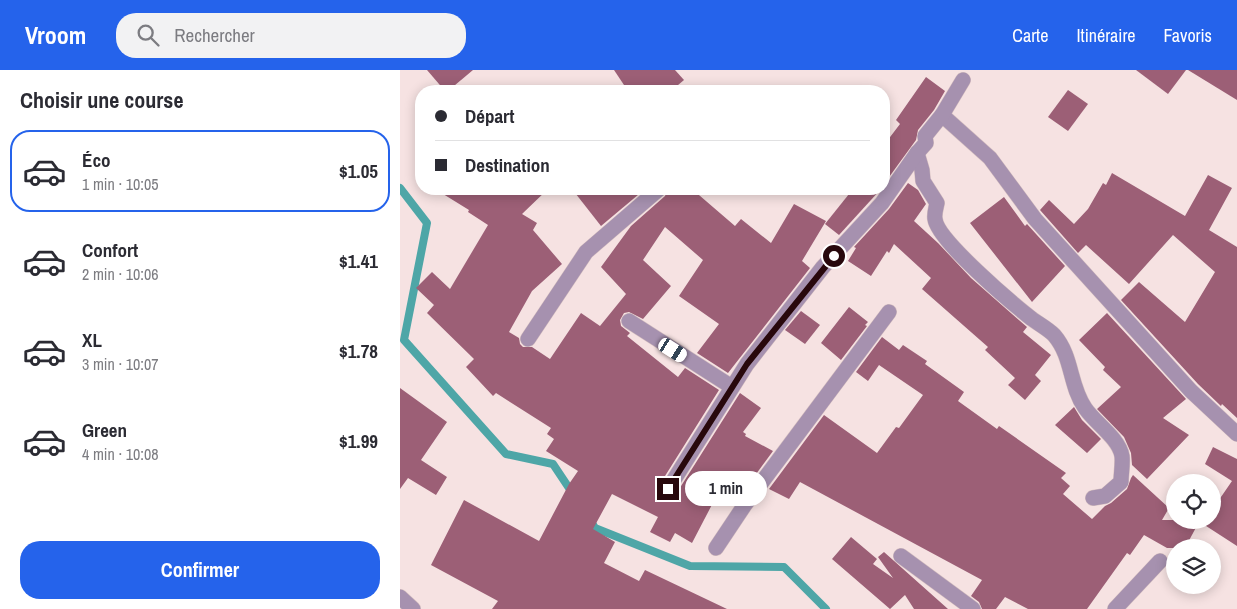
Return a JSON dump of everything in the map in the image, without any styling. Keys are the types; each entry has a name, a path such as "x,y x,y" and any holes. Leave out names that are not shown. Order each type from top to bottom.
{"street":[{"path":"890,192 926,143 925,136 942,115 963,80"},
{"path":"942,115 990,158 1035,219 1191,391 1237,434"},
{"path":"917,153 923,181 937,204 935,220 940,230 957,253 1031,318 1052,333 1063,347 1071,368 1073,384 1084,407 1117,444 1122,455 1121,482 1105,496 1093,498"},
{"path":"528,339 586,252 652,195"},
{"path":"668,489 747,364 823,268 888,195"},
{"path":"716,548 744,506 890,312"},
{"path":"629,322 732,387"},
{"path":"901,556 973,609"},
{"path":"1115,609 1160,561"},
{"path":"400,597 413,609"}],"building":[{"path":"427,70 473,70 455,85 440,85"},
{"path":"614,70 675,70 684,80 678,85 624,85"},
{"path":"1136,70 1186,70 1168,94"},
{"path":"1188,70 1237,70 1237,100"},
{"path":"926,77 945,91 934,110 918,130 916,140 890,176 890,137 900,124 896,120"},
{"path":"1068,90 1088,104 1068,131 1048,117"},
{"path":"1112,173 1185,216 1208,175 1232,188 1209,230 1237,247 1237,418 1198,384 1121,300 1139,282 1185,322 1215,272 1173,235 1129,284 1086,245 1078,253 1040,210 1049,200 1074,224 1088,209 1103,183 1106,185"},
{"path":"908,183 918,190 926,204 914,221 971,278 1027,327 1023,332 1051,355 1035,375 1041,381 1025,400 1008,385 1015,378 985,350 988,347 922,289 931,278 894,244 889,253 887,251 871,276 848,261 856,248 854,247 889,209"},
{"path":"445,195 542,195 522,214 537,223 533,230 562,264 532,291 509,332 519,338 520,344 523,347 532,347 550,359 581,313 600,326 626,294 601,267 631,226 665,195 699,195 735,226 741,219 771,243 794,204 826,221 802,261 810,268 728,373 697,353 719,324 679,296 703,260 665,227 643,260 671,286 643,319 629,312 624,313 620,320 621,326 630,333 627,336 678,377 685,368 719,390 660,484 659,489 663,497 668,498 676,494 740,393 761,408 743,432 746,434 745,436 773,451 734,504 717,495 692,543 675,533 670,542 650,532 658,517 612,494 593,529 615,542 604,563 639,581 645,570 727,609 492,609 498,601 431,565 464,500 539,541 569,484 578,471 546,451 554,439 547,434 551,428 496,393 493,396 466,367 474,359 427,313 434,305 416,288 432,272 450,289 488,225 468,212 469,210"},
{"path":"577,195 638,195 601,226"},
{"path":"848,195 876,195 839,235 825,224"},
{"path":"1004,197 1025,226 1027,224 1065,266 1032,302 970,223"},
{"path":"849,307 868,322 865,325 867,326 841,360 821,343"},
{"path":"801,311 820,325 805,344 785,330"},
{"path":"1107,313 1186,399 1163,418 1189,435 1147,479 1132,465 1131,453 1124,437 1097,409 1121,387 1103,370 1105,367 1079,340"},
{"path":"882,337 899,350 903,345 927,361 925,364 964,392 958,401 997,429 999,426 1066,473 1061,478 1070,486 1063,494 1092,519 1127,489 1133,475 1166,505 1166,513 1162,520 1166,520 1166,529 1195,529 1190,539 1166,539 1166,547 1144,535 1130,555 1127,553 1087,609 1028,609 1005,597 996,609 982,609 979,602 971,596 982,580 800,482 789,499 769,489 824,415 877,453 896,427 899,428 923,395 879,365 868,381 856,372"},
{"path":"400,388 447,422 421,460 447,477 436,495 408,478 400,489"},
{"path":"1074,407 1082,420 1101,439 1087,453 1055,425"},
{"path":"1213,447 1237,459 1237,546 1211,529 1221,529 1221,497 1232,481 1205,464"},
{"path":"851,537 877,559 873,564 893,578 878,557 884,552 948,609 914,609 905,595 890,609 832,559"}],"waterway":[{"path":"400,188 427,223 404,340 506,454 553,464 573,494"},
{"path":"589,518 595,528 690,566 784,567 826,609"}],"route":[{"path":"668,489 747,364 834,256"}]}
